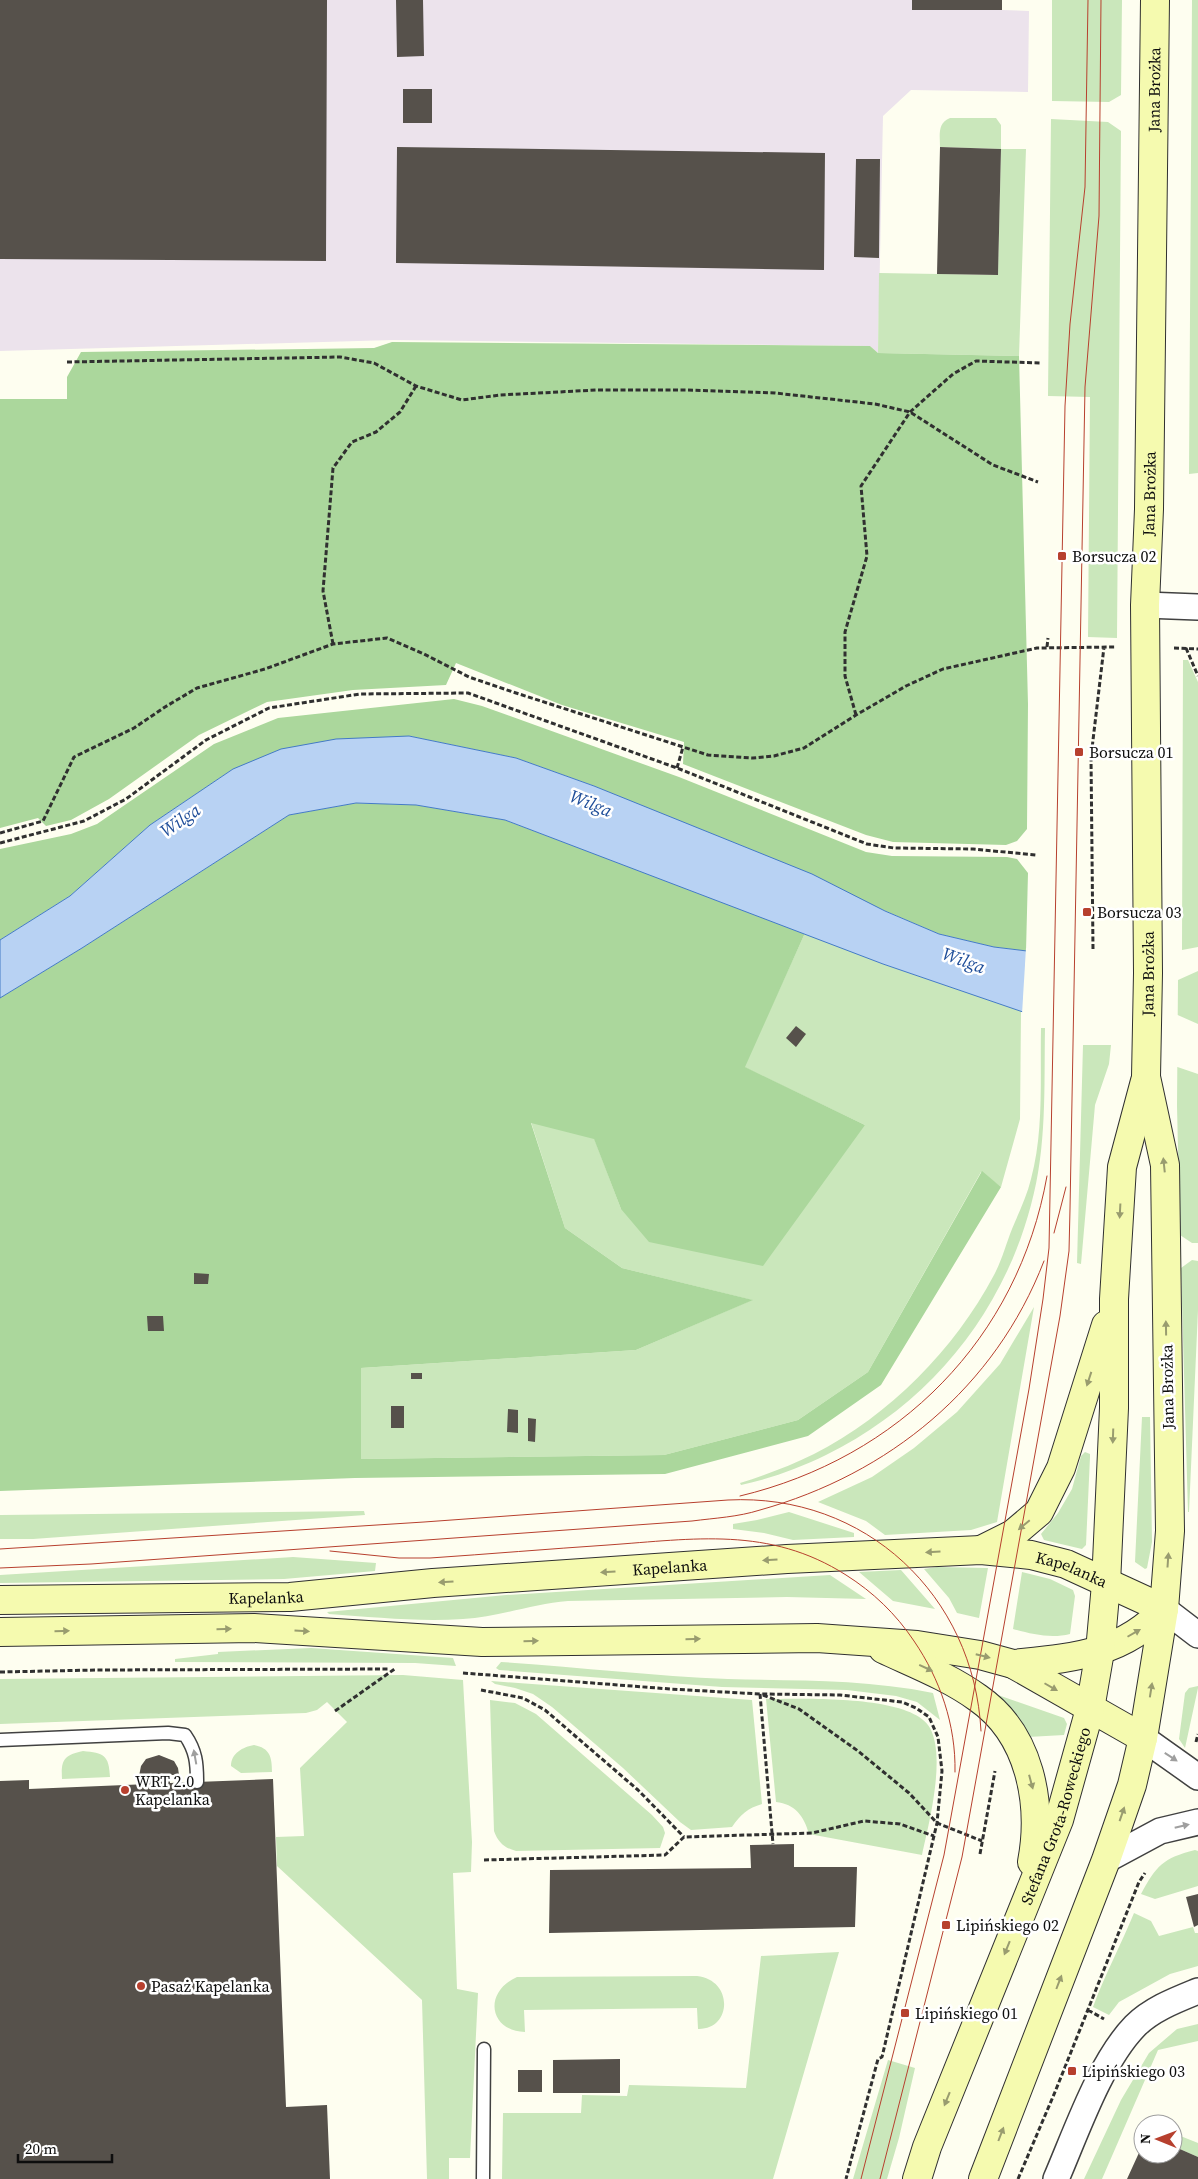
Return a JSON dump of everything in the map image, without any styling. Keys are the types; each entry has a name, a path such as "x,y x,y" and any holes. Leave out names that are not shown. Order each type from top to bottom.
{"main road":[{"name":"Jana Brożka","path":"1143,1738 1164,1609 1170,1531 1165,1166 1146,1078 1148,973 1145,605 1155,0"},
{"name":"Jana Brożka","path":"1106,1584 1114,1408 1114,1300 1122,1167 1146,1078"},
{"path":"981,1550 1013,1534 1039,1512 1061,1468 1114,1300"},
{"name":"Kapelanka","path":"0,1600 290,1597 433,1583 787,1559 981,1550 1031,1555 1066,1564 1164,1609 1154,1621 1100,1651 1079,1657 1012,1664"},
{"name":"Stefana Grota-Roweckiego","path":"917,2179 931,2138 1059,1820 1090,1709 1100,1651 1106,1584"},
{"name":"Kapelanka","path":"4,1635 254,1628 482,1642 807,1638 917,1645 966,1652 1012,1664 1143,1738"},
{"path":"865,1641 932,1671 978,1698 1010,1731 1024,1756 1034,1791 1036,1838 1025,1903"},
{"path":"983,2179 1106,1860 1132,1785 1143,1738"}],"street":[{"path":"1145,605 1198,607"},
{"path":"1164,1609 1198,1635"},
{"path":"1143,1738 1198,1777"},
{"path":"1106,1860 1160,1831 1198,1822"},
{"path":"1056,2179 1105,2067 1135,2026 1168,2002 1198,1991"}],"lane":[{"path":"0,1740 168,1733 185,1735 193,1746 196,1756 198,1782"},
{"path":"484,2049 484,2179"}],"path":[{"path":"68,362 340,357 374,363 416,386 462,400 500,395 597,390 688,390 776,393 875,404 910,412 993,465 1038,482"},
{"path":"856,715 845,676 845,632 867,556 861,486 910,412 953,374 976,361 1041,362"},
{"path":"333,644 323,591 333,468 352,442 376,432 400,412 416,386"},
{"path":"0,833 43,821 74,757 134,728 197,688 265,668 333,644 387,638 469,677 708,755 753,758 774,756 804,748 906,686 943,669 1047,647 1116,647"},
{"path":"1047,647 1048,638"},
{"path":"1093,949 1091,757 1104,647"},
{"path":"1198,649 1186,648 1198,676"},
{"path":"0,843 84,821 126,799 206,740 269,708 360,694 468,693 677,768 867,844 894,848 973,849 1036,855"},
{"path":"677,768 683,747"},
{"path":"335,1711 396,1668"},
{"path":"0,1672 405,1669"},
{"path":"462,1673 760,1694 840,1695 902,1702 916,1708 929,1717 938,1737 942,1771 933,1847 882,2057 878,2059 846,2179"},
{"path":"481,1690 523,1698 545,1710 638,1790 684,1837"},
{"path":"760,1694 799,1709 858,1751 910,1793 937,1823 982,1841"},
{"path":"760,1694 773,1844"},
{"path":"980,1854 996,1770"},
{"path":"484,1860 665,1855 684,1837 812,1833 864,1822 900,1824 934,1836"},
{"path":"1018,2179 1056,2092 1139,1882 1148,1868"}],"shaded area":[{"path":"0,0 1002,0 1002,10 1029,11 1028,92 911,90 883,116 878,353 870,346 393,340 0,351"}],"green space":[{"path":"1052,0 1122,0 1121,95 1109,102 1052,101"},
{"path":"1192,0 1198,0 1198,473 1189,474"},
{"path":"950,118 996,118 1001,125 1001,149 940,147 941,126"},
{"path":"1051,119 1108,122 1121,131 1117,638 1088,637 1090,397 1048,396"},
{"path":"1001,149 1026,149 1019,356 878,353 879,273 998,275"},
{"path":"392,342 870,346 878,353 1019,356 1028,704 1027,829 1017,841 1006,845 893,842 866,835 683,764 684,742 562,705 456,663 446,685 353,690 267,702 199,735 109,799 71,820 46,826 38,818 0,828 0,399 67,399 67,377 81,352 374,348"},
{"path":"1183,660 1188,660 1198,682 1198,947 1182,950"},
{"path":"454,699 482,706 679,777 866,852 892,856 1007,857 1017,859 1028,873 1026,951 994,947 939,934 594,786 516,758 409,736 233,769 150,825 70,896 0,940 0,849 71,834 97,824 214,744 278,718"},
{"path":"356,803 416,805 505,820 805,933 745,1067 865,1125 763,1266 649,1242 621,1209 594,1139 531,1123 565,1228 622,1268 753,1300 636,1350 361,1368 361,1459 664,1455 798,1420 868,1372 982,1171 1001,1187 881,1385 808,1436 665,1474 355,1478 0,1491 0,998 82,948 289,815"},
{"path":"805,933 883,964 1021,1011 1020,1119 1001,1187 981,1172 868,1372 798,1420 664,1455 361,1459 361,1368 636,1350 752,1300 622,1268 565,1228 531,1122 594,1138 621,1209 865,1125 744,1067"},
{"path":"1198,971 1198,1243 1192,1243 1180,1235 1177,1106 1178,980"},
{"path":"1041,1028 1045,1028 1044,1095 1040,1161 1036,1183 1018,1245 1001,1283 980,1319 956,1352 928,1383 897,1410 863,1434 826,1455 805,1464 774,1476 741,1485 740,1483 814,1454 869,1420 918,1378 960,1329 978,1303 999,1264 1031,1179 1040,1123"},
{"path":"1083,1045 1111,1045 1109,1064 1095,1105 1081,1264 1077,1263"},
{"path":"1192,1260 1198,1261 1198,1310 1188,1512 1181,1268"},
{"path":"1034,1307 997,1522 971,1530 885,1535 866,1521 818,1502 872,1477 914,1448 957,1412 1000,1364"},
{"path":"1142,1417 1150,1417 1152,1542 1147,1568 1145,1569 1135,1562"},
{"path":"1085,1452 1090,1454 1086,1545 1082,1549 1044,1540 1041,1534 1058,1513 1072,1489 1081,1456"},
{"path":"364,1511 365,1515 33,1539 0,1539 0,1515"},
{"path":"789,1512 854,1533 854,1537 793,1540 764,1533 733,1529 733,1524"},
{"path":"293,1557 376,1563 375,1571 284,1579 0,1583 0,1575"},
{"path":"937,1567 988,1568 979,1618 957,1613 949,1598 924,1569"},
{"path":"901,1570 935,1609 893,1601 859,1572"},
{"path":"1022,1572 1050,1579 1073,1590 1075,1596 1070,1634 1048,1636 1013,1629"},
{"path":"830,1575 866,1599 787,1597 568,1601 476,1618 446,1620 379,1618 329,1614 327,1612 506,1595"},
{"path":"311,1648 453,1658 456,1666 415,1663 175,1662 175,1659 218,1654 218,1652"},
{"path":"501,1662 671,1676 856,1683 907,1688 933,1693 940,1720 917,1702 896,1696 847,1690 722,1687 499,1670 496,1668"},
{"path":"403,1675 463,1680 472,1842 471,1872 453,1873 457,1989 478,1993 470,2158 449,2158 449,2179 427,2179 422,2000 277,1866 276,1837 304,1836 300,1768 347,1722 327,1702 317,1710 306,1713 0,1724 0,1679"},
{"path":"491,1681 752,1700 762,1804 745,1813 732,1827 691,1830 552,1707 533,1694 495,1684"},
{"path":"1198,1686 1185,1748 1179,1739 1185,1693 1189,1688"},
{"path":"998,1695 1064,1718 1067,1724 1064,1735 1028,1737 998,1702"},
{"path":"766,1699 829,1699 879,1704 902,1709 919,1717 930,1728 935,1740 935,1790 922,1855 809,1834 798,1812 788,1805 776,1802"},
{"path":"490,1700 515,1703 536,1714 652,1815 663,1827 665,1833 660,1848 516,1851 502,1844 494,1831"},
{"path":"254,1745 264,1748 269,1754 272,1772 241,1773 231,1766 233,1758 238,1751"},
{"path":"83,1751 104,1756 107,1760 110,1777 62,1779 63,1763 67,1757"},
{"path":"1195,1850 1198,1851 1198,1886 1155,1899 1141,1894 1151,1876 1162,1864 1175,1856"},
{"path":"1134,1913 1151,1921 1159,1936 1193,1927 1195,1933 1198,1933 1198,1966 1170,1974 1119,2002 1109,2015 1093,2007"},
{"path":"839,1952 773,2179 502,2179 503,2113 581,2113 582,2095 627,2096 629,2085 746,2088 761,1956"},
{"path":"697,1976 709,1979 718,1986 723,1995 724,2004 722,2014 717,2022 709,2027 698,2029 697,2008 524,2010 525,2032 513,2030 504,2025 498,2018 495,2010 495,2001 499,1992 506,1984 517,1977"},
{"path":"1198,2024 1198,2041 1158,2050 1102,2179 1084,2179 1121,2100 1149,2053 1177,2029"},
{"path":"888,2060 915,2068 899,2138 887,2179 853,2179"},
{"path":"1183,2137 1198,2143 1198,2157 1183,2150"}],"water":[{"name":"Wilga","path":"409,736 516,758 594,786 812,874 885,911 939,934 994,947 1027,951 1198,1072 883,964 505,820 416,805 356,803 289,815 82,948 0,998 0,940 70,896 150,825 233,769 281,749 336,739"}],"pier":[{"path":"1026,948 1198,1024 1198,1074 1022,1014"}],"building":[{"path":"0,0 327,0 326,261 0,259"},
{"path":"396,0 423,0 424,56 397,57"},
{"path":"912,0 1002,0 1002,10 912,10"},
{"path":"403,89 432,89 432,123 403,123"},
{"path":"397,147 825,153 824,270 396,263"},
{"path":"940,147 1001,149 998,275 937,274"},
{"path":"856,159 880,159 879,258 854,257"},
{"path":"796,1026 806,1034 796,1047 786,1038"},
{"path":"194,1273 209,1274 208,1284 194,1284"},
{"path":"147,1316 163,1316 164,1331 148,1331"},
{"path":"411,1373 422,1373 422,1379 411,1379"},
{"path":"391,1406 404,1406 404,1428 391,1428"},
{"path":"508,1409 518,1410 518,1433 507,1432"},
{"path":"528,1418 536,1419 535,1442 528,1441"},
{"name":"Pasaż Kapelanka","path":"159,1755 174,1761 178,1768 179,1775 170,1775 170,1783 273,1779 286,2107 327,2105 330,2179 0,2179 0,1781 29,1780 29,1789 149,1784 149,1776 139,1776 141,1766 146,1759"},
{"path":"794,1844 794,1867 857,1867 855,1927 549,1933 550,1870 751,1868 750,1845"},
{"path":"1198,1894 1198,1925 1194,1927 1186,1897"},
{"path":"620,2059 620,2093 553,2093 553,2060"},
{"path":"518,2070 542,2070 542,2092 518,2092"},
{"path":"1183,2150 1198,2157 1198,2179 1127,2179 1134,2164 1183,2164"}],"tram line":[{"path":"861,2179 944,1855 1029,1389 1049,1248 1065,406 1070,324 1085,187 1088,0"},
{"path":"880,2179 962,1857 1060,1316 1069,1251 1085,387 1099,216 1101,0"},
{"path":"740,1496 798,1478 851,1453 899,1421 942,1383 979,1339 1009,1289 1032,1235 1047,1176"},
{"path":"1054,1233 1066,1187"},
{"path":"0,1568 91,1564 692,1521 735,1516 760,1510 807,1494 852,1474 894,1449 932,1420 967,1386 997,1348 1023,1307 1044,1261"},
{"path":"0,1549 424,1522 728,1500 778,1502 824,1514 866,1534 903,1562 934,1596 958,1637 974,1682 981,1731"},
{"path":"330,1551 399,1558 430,1558 671,1540 730,1539 760,1542 817,1559 846,1575 875,1596 907,1631 932,1671 945,1703 953,1737 955,1772"}],"place":[{"name":"Borsucza 02","path":"1062,556"},
{"name":"Borsucza 01","path":"1079,752"},
{"name":"Borsucza 03","path":"1087,912"},
{"name":"WRT 2.0 Kapelanka","path":"125,1790"},
{"name":"Lipińskiego 02","path":"946,1925"},
{"name":"Pasaż Kapelanka","path":"141,1986"},
{"name":"Lipińskiego 01","path":"905,2013"},
{"name":"Lipińskiego 03","path":"1072,2071"}]}
